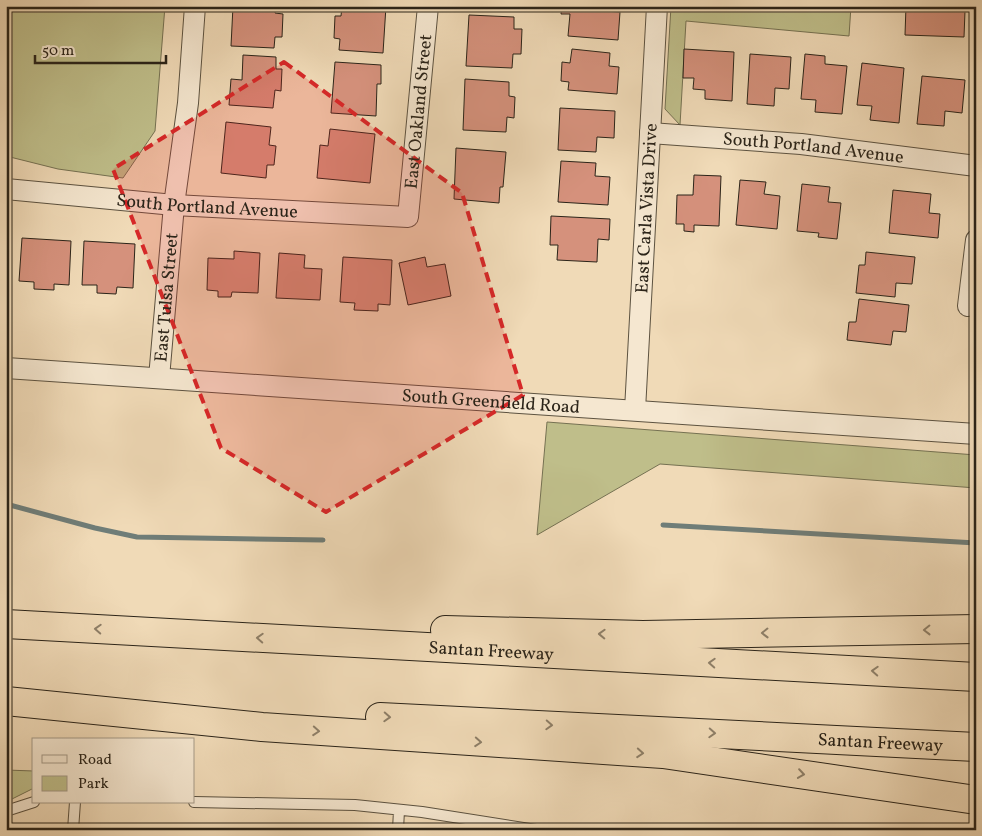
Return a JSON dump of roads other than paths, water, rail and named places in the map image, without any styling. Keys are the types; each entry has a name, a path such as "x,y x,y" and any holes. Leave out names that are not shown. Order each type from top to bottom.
{"highway":[{"name":"Santan Freeway","path":"6,624 976,676"},
{"path":"309,641 384,628 643,635 976,629"},
{"name":"Santan Freeway","path":"6,699 976,747"},
{"path":"6,699 262,727 663,754 976,800"}],"street":[{"name":"East Tulsa Street","path":"159,378 174,205 188,103 194,6"},
{"name":"East Oakland Street","path":"408,218 428,6"},
{"name":"East Carla Vista Drive","path":"635,410 657,6"},
{"name":"South Portland Avenue","path":"650,133 801,144 976,166"},
{"name":"South Portland Avenue","path":"6,189 174,205 408,218"},
{"path":"968,306 976,240"},
{"name":"South Greenfield Road","path":"6,368 976,434"}],"lane":[{"path":"195,802 354,805 536,830"},
{"path":"6,811 32,803"},
{"path":"73,830 75,804"},
{"path":"398,830 399,810"}],"waterway":[{"path":"6,504 95,528 137,537 323,540"},
{"path":"663,525 976,543"}]}
